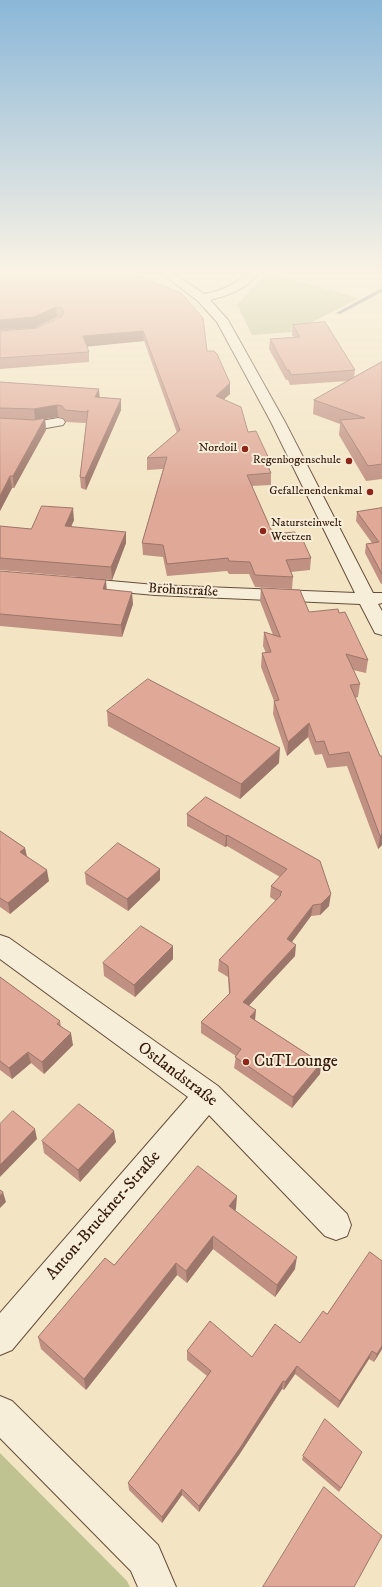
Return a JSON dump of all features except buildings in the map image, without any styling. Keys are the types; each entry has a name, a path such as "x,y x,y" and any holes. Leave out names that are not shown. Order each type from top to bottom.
{"street":[{"path":"237,347 374,599 382,630"},
{"path":"0,424 35,426 58,422"},
{"name":"Bröhnstraße","path":"62,582 155,590 374,599"},
{"name":"Ostlandstraße","path":"0,945 208,1095 336,1225"},
{"name":"Anton-Bruckner-Straße","path":"0,1338 208,1095"},
{"path":"0,1413 145,1558 157,1587"}],"green space":[{"path":"0,1453 127,1581 130,1587 0,1587"}],"place":[{"name":"Nordoil","path":"245,449"},
{"name":"Regenbogenschule","path":"349,461"},
{"name":"Gefallenendenkmal","path":"370,492"},
{"name":"Natursteinwelt Weetzen","path":"263,531"},
{"name":"CuTLounge","path":"246,1062"}]}
